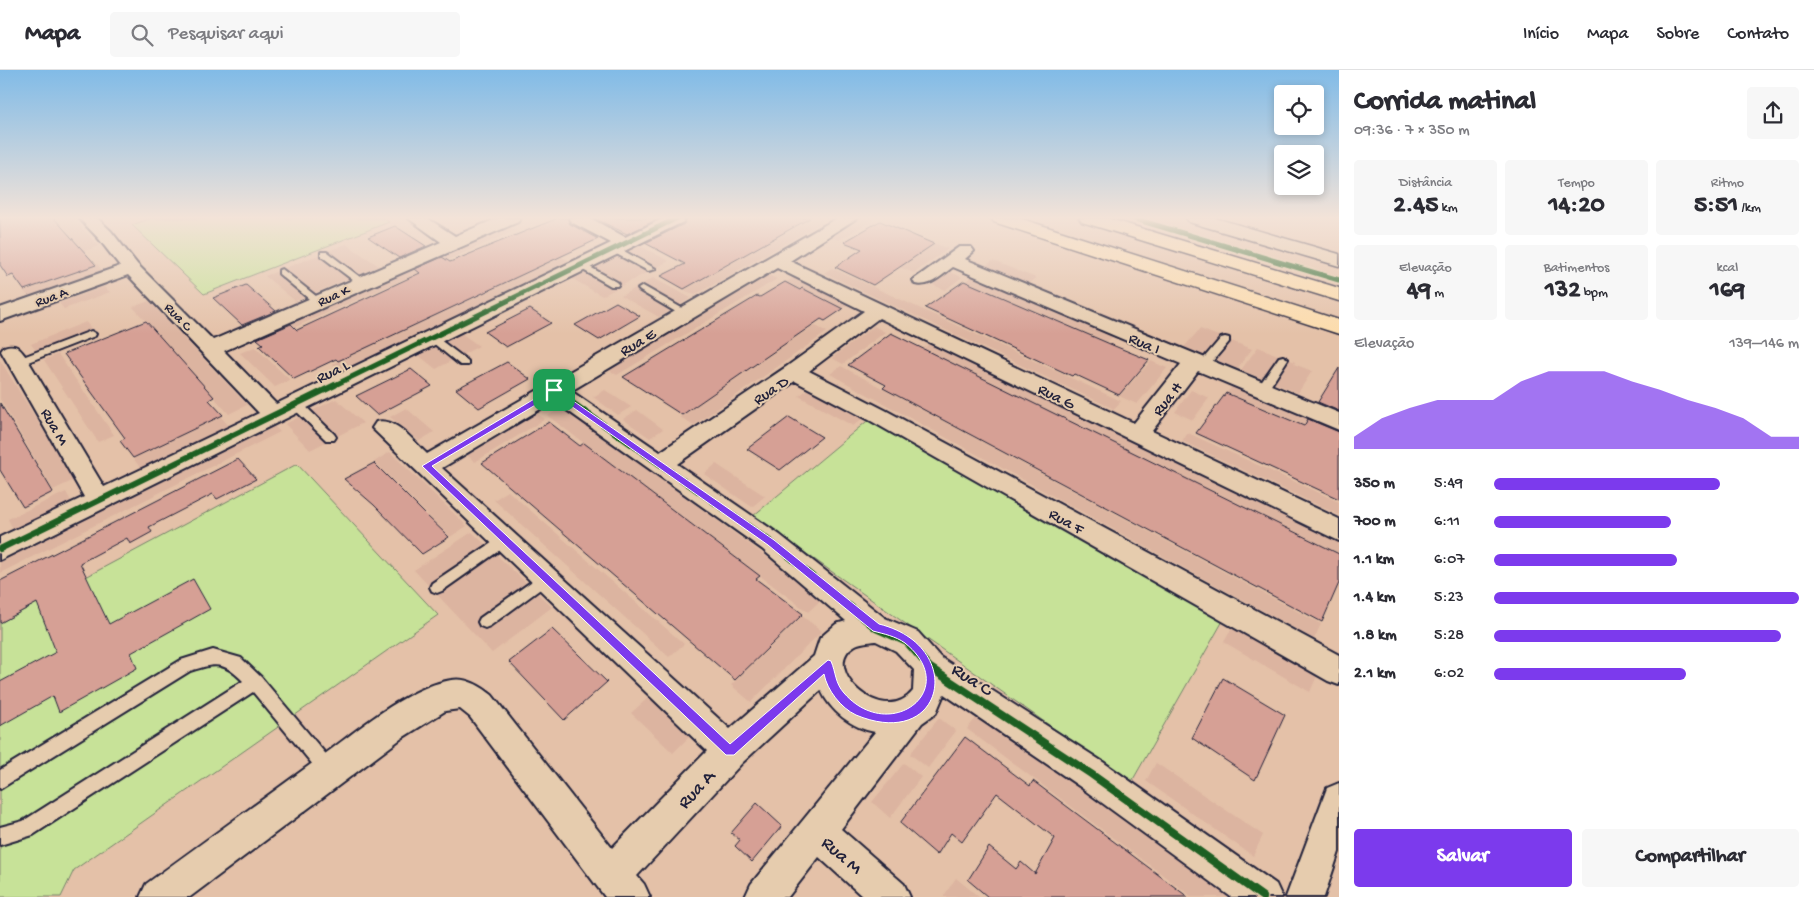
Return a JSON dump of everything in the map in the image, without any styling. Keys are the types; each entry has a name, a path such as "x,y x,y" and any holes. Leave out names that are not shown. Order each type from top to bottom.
{"main road":[{"path":"1120,257 1339,327"},
{"path":"1214,257 1339,295"}],"street":[{"name":"Rua C","path":"122,257 273,414"},
{"name":"Rua K","path":"210,349 422,257"},
{"name":"Rua L","path":"0,549 595,257"},
{"name":"Rua E","path":"426,466 780,257"},
{"name":"Rua I","path":"922,280 957,257"},
{"name":"Rua I","path":"962,257 1198,365 1339,422"},
{"name":"Rua G","path":"774,260 1339,531"},
{"name":"Rua A","path":"0,315 131,268"},
{"name":"Rua D","path":"658,465 794,372 879,309"},
{"name":"Rua M","path":"15,357 99,502"},
{"name":"Rua H","path":"1138,434 1198,365"},
{"name":"Rua F","path":"794,372 879,416 1339,671"},
{"name":"Rua C","path":"554,390 658,465 771,542 876,628 892,632 908,640 929,667 1098,779 1263,897"},
{"path":"384,428 730,751"},
{"path":"876,628 861,628 847,632 836,640 830,651 828,664 830,681 841,696 855,709 874,717 893,719 910,714 920,708 927,700 931,678 929,667"},
{"name":"Rua A","path":"621,886 730,751 828,664"},
{"path":"159,897 329,771 419,709 444,697 462,694 481,706 621,886"},
{"path":"764,897 910,714"},
{"path":"1305,897 1339,800"},
{"name":"Rua M","path":"816,831 891,897"}],"lane":[{"path":"328,257 362,282"},
{"path":"633,257 651,269"},
{"path":"579,264 614,284"},
{"path":"282,272 318,302"},
{"path":"642,289 684,313"},
{"path":"15,357 91,334"},
{"path":"431,336 464,362"},
{"path":"1198,365 1225,340"},
{"path":"1262,390 1283,359"},
{"path":"295,403 330,437"},
{"path":"437,587 505,540"},
{"path":"485,622 545,578"},
{"path":"0,780 186,665 213,657 236,663 329,771"},
{"path":"0,836 27,829 254,682"}],"shaded area":[{"path":"314,257 365,257 379,266 295,301 265,276"},
{"path":"441,257 455,257 295,327 290,322"},
{"path":"556,257 562,257 569,261 341,372 332,364"},
{"path":"614,257 660,257 669,261 602,296 571,278"},
{"path":"743,257 762,257 695,295 684,290"},
{"path":"914,257 937,257 914,273 899,267"},
{"path":"993,261 1036,278 1029,284 985,266"},
{"path":"97,264 102,270 28,296 23,290"},
{"path":"832,268 1121,401 1114,409 824,273"},
{"path":"950,272 962,277 945,290 933,285"},
{"path":"768,275 777,279 617,375 609,370"},
{"path":"972,276 1114,335 1107,342 965,282"},
{"path":"795,277 850,303 841,309 786,282"},
{"path":"653,278 691,298 659,317 621,296"},
{"path":"104,287 110,292 64,309 59,303"},
{"path":"149,301 247,405 229,414 133,307"},
{"path":"86,322 97,336 41,358 31,344"},
{"path":"814,325 827,332 694,425 680,417"},
{"path":"874,326 885,332 843,364 832,358"},
{"path":"1200,329 1252,349 1237,369 1184,347"},
{"path":"461,333 479,346 436,369 417,354"},
{"path":"931,342 1339,539 1339,554 922,350"},
{"path":"255,347 290,380 275,387 240,353"},
{"path":"1258,347 1312,371 1298,393 1241,370"},
{"path":"58,354 114,435 98,442 44,360"},
{"path":"0,360 74,480 53,490 0,399"},
{"path":"1151,361 1167,368 1137,404 1119,396"},
{"path":"841,366 1321,624 1314,639 830,374"},
{"path":"1233,385 1339,430 1339,441 1227,393"},
{"path":"809,388 863,418 853,426 799,396"},
{"path":"605,390 631,407 618,415 593,397"},
{"path":"1191,390 1209,398 1193,420 1175,412"},
{"path":"336,399 363,423 310,450 285,424"},
{"path":"562,407 823,598 808,612 548,416"},
{"path":"406,408 434,432 419,441 390,417"},
{"path":"637,410 663,429 650,438 623,419"},
{"path":"536,413 545,419 475,462 467,455"},
{"path":"220,416 229,426 141,469 133,458"},
{"path":"274,426 280,432 0,573 0,562"},
{"path":"1188,433 1339,502 1339,515 1182,441"},
{"path":"390,452 467,526 450,537 374,462"},
{"path":"716,464 765,496 752,507 704,474"},
{"path":"508,491 684,644 669,657 494,500"},
{"path":"66,492 72,503 14,531 8,519"},
{"path":"472,532 552,607 492,653 414,570"},
{"path":"802,616 822,631 751,702 731,685"},
{"path":"1232,628 1317,676 1310,692 1224,642"},
{"path":"649,697 691,735 673,753 631,713"},
{"path":"980,713 1231,897 1192,897 967,729"},
{"path":"939,718 956,731 928,768 910,754"},
{"path":"904,763 921,777 890,818 872,802"},
{"path":"1156,763 1263,835 1253,856 1146,781"},
{"path":"956,878 979,897 943,897"}],"green space":[{"path":"165,257 300,257 204,294"},
{"path":"872,417 1224,619 1131,783 753,516"},
{"path":"297,464 438,615 74,870 61,897 0,897 0,623"}],"building":[{"path":"0,257 88,257 96,265 24,290 13,275 8,277 0,265"},
{"path":"442,257 450,262 463,257 561,257 338,361 336,359 294,379 259,346 263,344 257,339 291,324 297,330 420,273 415,269"},
{"path":"671,257 742,257 684,289 661,276 685,264"},
{"path":"851,257 915,257 873,285 835,267"},
{"path":"964,281 1149,360 1119,395 1074,374 1072,376 925,308"},
{"path":"785,282 800,290 802,288 843,309 825,321 821,319 682,415 623,377 757,296 760,297"},
{"path":"246,285 276,311 242,325 213,298"},
{"path":"616,302 640,316 599,340 575,325"},
{"path":"530,309 551,323 506,347 485,332"},
{"path":"146,321 214,397 209,400 223,415 133,458 120,441 125,438 64,354"},
{"path":"891,333 1339,554 1339,583 1322,622 883,388 886,385 848,365"},
{"path":"507,362 530,379 479,408 456,389"},
{"path":"1339,368 1339,411 1318,402"},
{"path":"411,369 432,386 377,415 356,396"},
{"path":"1226,393 1304,426 1308,419 1339,432 1339,499 1196,433"},
{"path":"0,403 53,492 23,507 0,470"},
{"path":"789,417 822,437 780,470 747,449"},
{"path":"549,422 580,446 584,443 760,576 756,579 803,614 735,680 482,463"},
{"path":"238,459 256,479 217,499 213,494 149,527 152,532 130,544 127,538 80,563 109,624 193,579 210,609 131,653 137,668 59,712 53,696 0,726 0,682 56,652 37,603 0,623 0,581"},
{"path":"374,463 449,537 422,554 374,505 344,479"},
{"path":"552,629 607,682 564,720 509,662"},
{"path":"1223,678 1285,715 1255,780 1192,738"},
{"path":"965,737 1030,786 1033,781 1188,897 988,897 968,880 989,847 1016,869 1021,862 1035,874 1055,838 997,793 962,842 951,833 937,855 900,823"},
{"path":"757,803 782,826 752,862 735,846 740,840 731,833"}],"cycle path":[{"path":"0,549 598,257"},
{"path":"1261,257 1339,280"},
{"path":"554,390 771,542 876,628 885,630 907,642 919,652 929,667 1091,774 1263,897"}],"route":[{"path":"554,390 658,465 771,542 876,628 892,632 908,640 929,667 931,678 927,700 920,708 910,714 893,719 874,717 855,709 841,696 830,681 828,664 730,751 426,466 554,390"}]}
